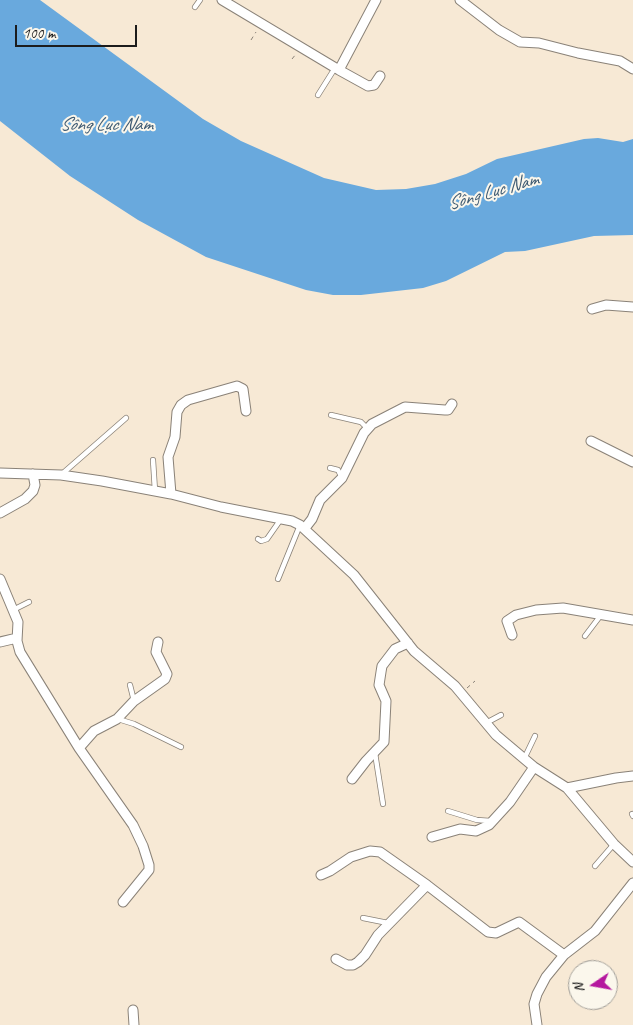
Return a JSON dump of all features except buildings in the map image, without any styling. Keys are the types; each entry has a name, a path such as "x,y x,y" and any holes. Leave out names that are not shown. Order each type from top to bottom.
{"street":[{"path":"222,0 337,69 370,86 374,85 380,76"},
{"path":"337,69 376,0"},
{"path":"460,0 499,30 520,42 540,42 578,54 620,61 633,69"},
{"path":"592,309 606,306 633,307"},
{"path":"171,494 168,457 175,437 177,412 181,405 188,400 238,386 243,389 246,411"},
{"path":"303,526 312,519 320,500 342,478 367,428 405,407 448,410 452,404"},
{"path":"591,440 633,462"},
{"path":"0,473 61,475 155,491 281,519 303,526 363,584 408,643 423,659 455,686 496,735 534,767 567,788 614,844 633,861"},
{"path":"0,513 25,499 33,492 35,485 33,474"},
{"path":"0,579 18,625 17,638 20,652 78,748 133,825 149,865 148,873 123,902"},
{"path":"512,635 507,621 516,615 532,611 563,608 633,620"},
{"path":"0,642 17,638"},
{"path":"78,748 94,731 116,719 134,701 167,676 156,652 158,642"},
{"path":"352,779 384,742 386,701 380,686 382,666 395,649 408,643"},
{"path":"432,837 460,829 476,831 484,828 510,802 534,767"},
{"path":"567,788 633,776"},
{"path":"321,875 351,856 377,851 427,885 488,932 496,934 519,922 564,955"},
{"path":"534,1024 534,1004 540,988 558,961 595,931 633,883"},
{"path":"336,960 347,965 353,965 358,962 366,955 378,936 427,885"},
{"path":"134,1010 134,1025"}],"lane":[{"path":"195,7 200,0"},
{"path":"318,95 337,69"},
{"path":"332,415 361,422 367,428"},
{"path":"61,475 126,418"},
{"path":"153,460 155,491"},
{"path":"330,468 338,470 342,478"},
{"path":"258,539 261,541 267,539 281,519"},
{"path":"278,579 303,526"},
{"path":"13,610 29,602"},
{"path":"585,636 601,615"},
{"path":"130,685 134,701"},
{"path":"485,723 501,715"},
{"path":"116,719 134,724 181,747"},
{"path":"524,759 535,736"},
{"path":"375,752 383,804"},
{"path":"448,811 476,820 493,821"},
{"path":"595,866 614,844"},
{"path":"363,918 389,924"}],"path":[{"path":"251,40 262,24"}],"water":[{"name":"Sông Lục Nam","path":"0,0 40,0 203,119 241,141 324,178 376,190 406,189 435,184 466,174 497,159 584,139 598,138 623,142 633,139 633,235 594,236 525,251 505,252 446,281 423,288 361,295 333,295 306,290 206,257 138,220 70,176 0,121"}]}
